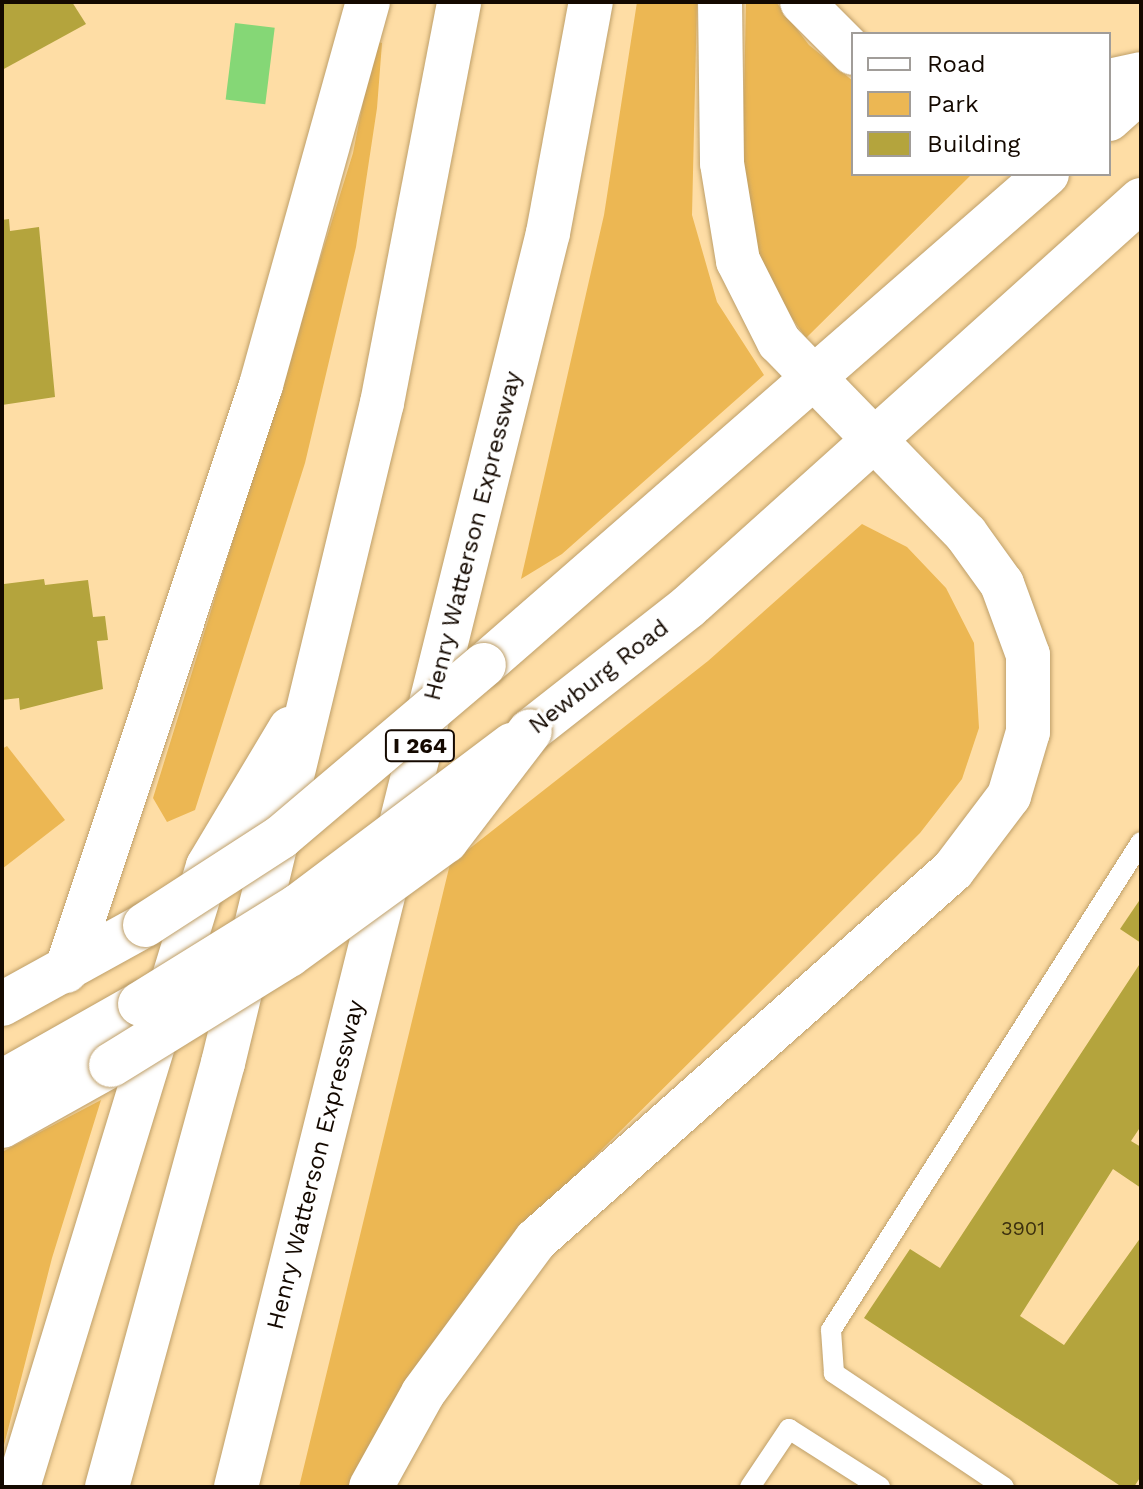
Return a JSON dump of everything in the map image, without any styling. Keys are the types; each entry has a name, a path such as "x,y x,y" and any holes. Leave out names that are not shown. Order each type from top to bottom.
{"main road":[{"path":"66,971 261,385 368,2"},
{"path":"107,1487 223,1063 313,691 422,222 459,2"},
{"name":"Henry Watterson Expressway","path":"236,1487 548,233 591,2"},
{"path":"371,1487 432,1380 536,1240 953,870 1009,796 1031,697 1028,655 1002,584 966,534 812,381 779,342 728,232 720,2"},
{"path":"802,2 851,51"},
{"path":"1111,81 1141,74"},
{"path":"1111,117 1141,90"},
{"path":"2,1004 145,925 281,837 484,665 1045,176"},
{"name":"Newburg Road","path":"2,1082 140,1004 298,906 530,731 688,607 874,444 1141,200"},
{"path":"18,1487 208,866 313,691"},
{"path":"2,1126 111,1065 289,955 446,841 530,731"}],"lane":[{"path":"1004,1487 834,1373 831,1330 1141,842"},
{"path":"750,1487 789,1429 880,1487"}],"green space":[{"path":"637,2 697,2 692,215 717,302 764,375 562,554 521,579 604,215"},
{"path":"746,2 776,2 809,45 851,79 851,176 970,176 806,338 763,277 742,195"},
{"path":"375,41 382,43 377,108 356,247 305,463 195,810 167,822 153,798 353,153"},
{"path":"862,524 907,547 946,588 974,643 979,728 962,779 920,833 547,1204 352,1487 299,1487 450,864 708,661"},
{"path":"7,746 65,820 2,869 2,749"},
{"path":"101,1100 52,1258 2,1453 2,1152"}],"shaded area":[{"path":"235,23 275,28 265,104 226,99"}],"building":[{"path":"2,2 72,2 86,24 2,70"},
{"path":"9,219 10,231 39,227 55,397 2,405 2,220"},
{"path":"44,579 45,585 88,580 93,617 105,616 108,640 97,641 103,689 20,710 19,698 2,700 2,590 4,584"},
{"path":"1141,898 1141,943 1120,929"},
{"path":"1141,962 1141,1126 1131,1141 1141,1147 1141,1188 1113,1169 1020,1316 1064,1345 1141,1237 1141,1476 1134,1487 1122,1487 864,1318 910,1249 940,1268"}]}
